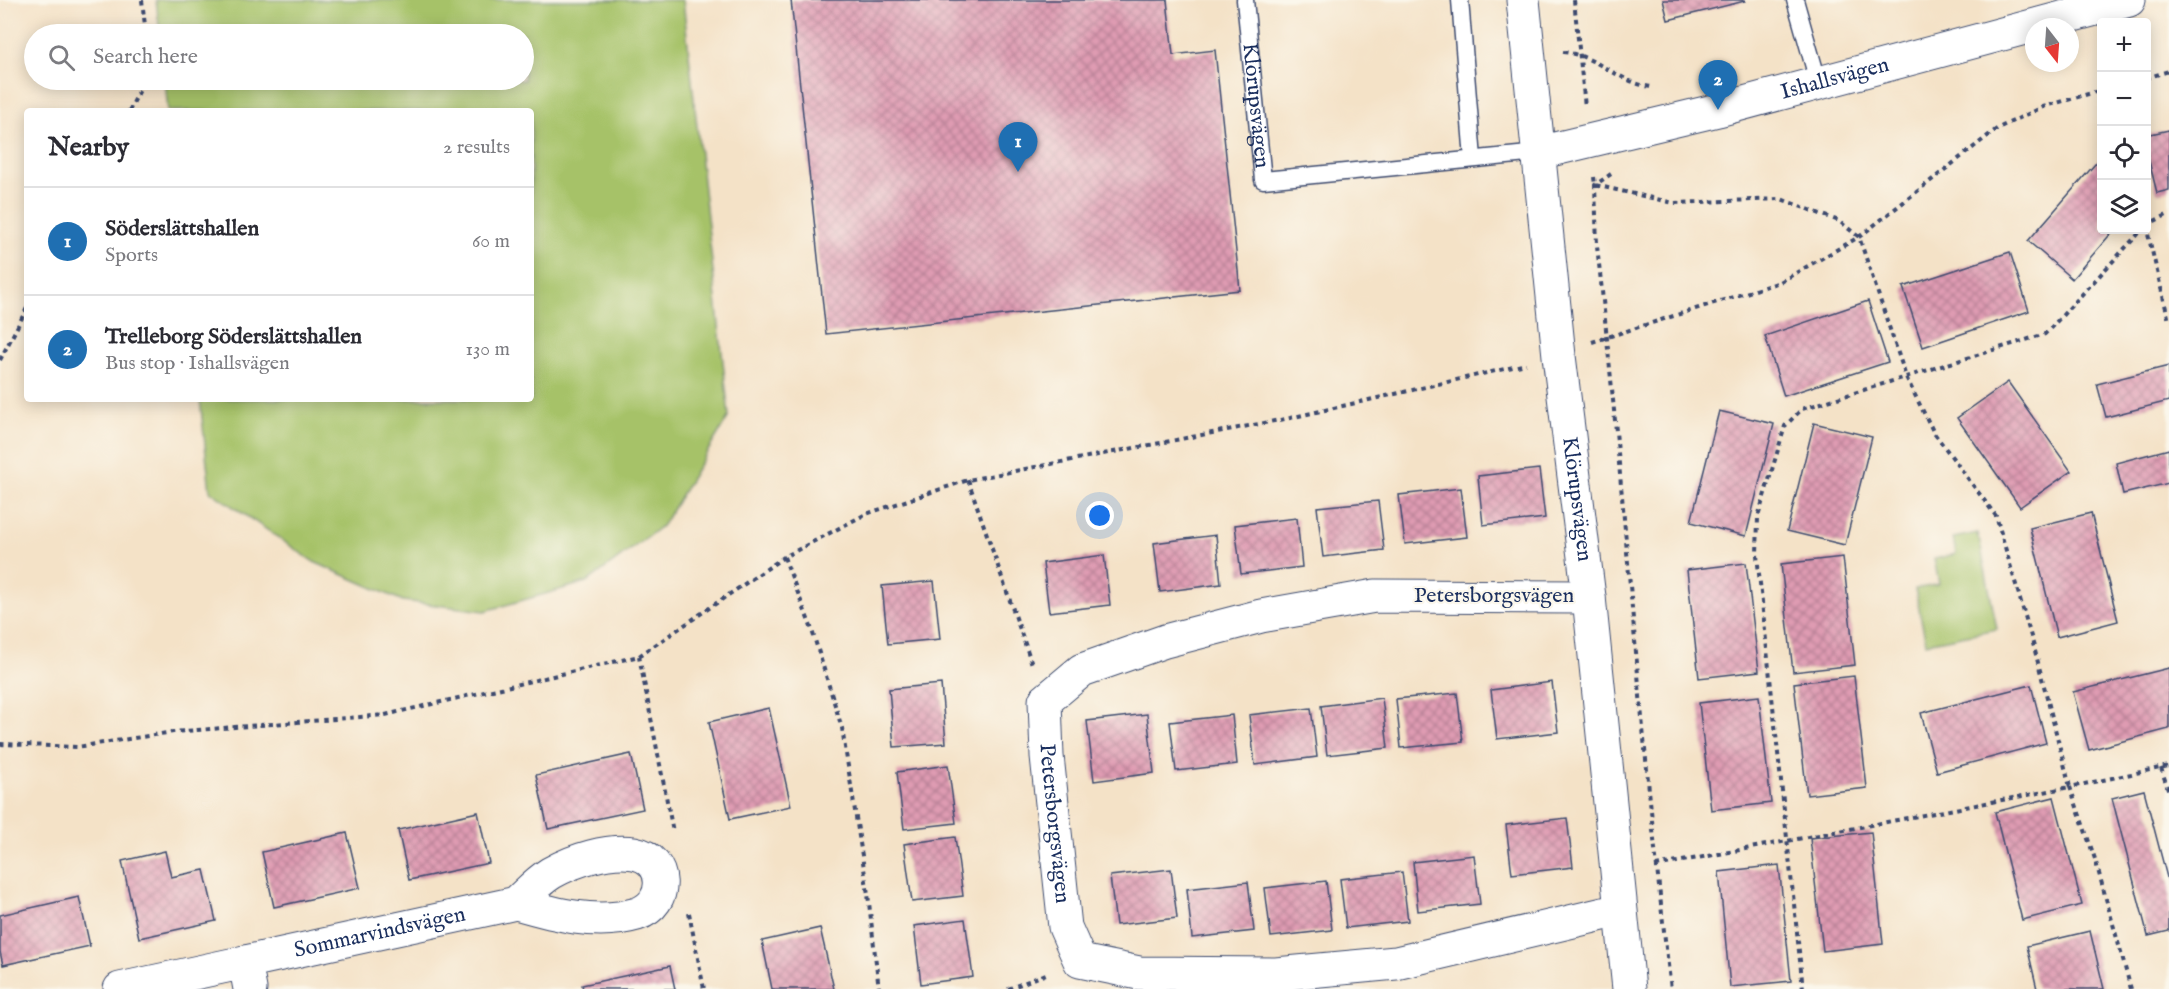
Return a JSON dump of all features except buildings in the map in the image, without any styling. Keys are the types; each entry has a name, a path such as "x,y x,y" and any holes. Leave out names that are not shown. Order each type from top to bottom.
{"street":[{"name":"Klörupsvägen","path":"1523,0 1559,356 1589,597 1629,989"},
{"name":"Ishallsvägen","path":"1538,153 1686,118 2129,0"},
{"name":"Petersborgsvägen","path":"1589,597 1375,596 1260,616 1165,641 1082,670 1045,700 1047,756 1065,927 1080,961 1139,973 1276,975 1396,963 1620,910"},
{"name":"Sommarvindsvägen","path":"120,989 248,975 516,903"}],"lane":[{"name":"Klörupsvägen","path":"1245,0 1263,180 1538,153"},
{"path":"1460,0 1473,159"},
{"path":"1795,0 1818,81"}],"path":[{"path":"142,0 145,24"},
{"path":"1528,54 1579,54 1635,85 1656,87"},
{"path":"2151,76 2169,71"},
{"path":"131,108 140,90"},
{"path":"0,744 77,747 173,732 385,715 639,656 784,557 866,514 968,480 1290,418 1559,356 1607,335 1780,282 1859,237 1998,128 2043,107 2097,91"},
{"path":"1595,185 1597,246 1656,866 1671,989"},
{"path":"2151,223 2169,214"},
{"path":"1803,989 1757,555 1758,517 1785,426 1802,409 2045,333 2138,234"},
{"path":"2148,234 2169,321"},
{"path":"1859,237 1906,377 1934,433 1996,516 2034,647 2070,787 2095,859 2131,989"},
{"path":"0,360 24,314"},
{"path":"968,480 1045,700"},
{"path":"784,557 811,627 842,728 868,894 879,989"},
{"path":"639,656 674,840"},
{"path":"1656,866 2169,766"},
{"path":"2161,768 2169,792"},
{"path":"688,909 704,989"}],"green space":[{"path":"156,0 683,0 729,416 663,525 587,582 485,611 403,601 314,562 210,491 200,402 534,402 534,108 168,108 166,90 534,90 534,24 159,24"},
{"path":"1978,533 1997,629 1926,643 1915,589 1939,584 1934,559 1956,554 1953,538"}],"place":[{"name":"Trelleborg Söderslättshallen","path":"1718,110"},
{"name":"Söderslättshallen","path":"1018,172"}]}
